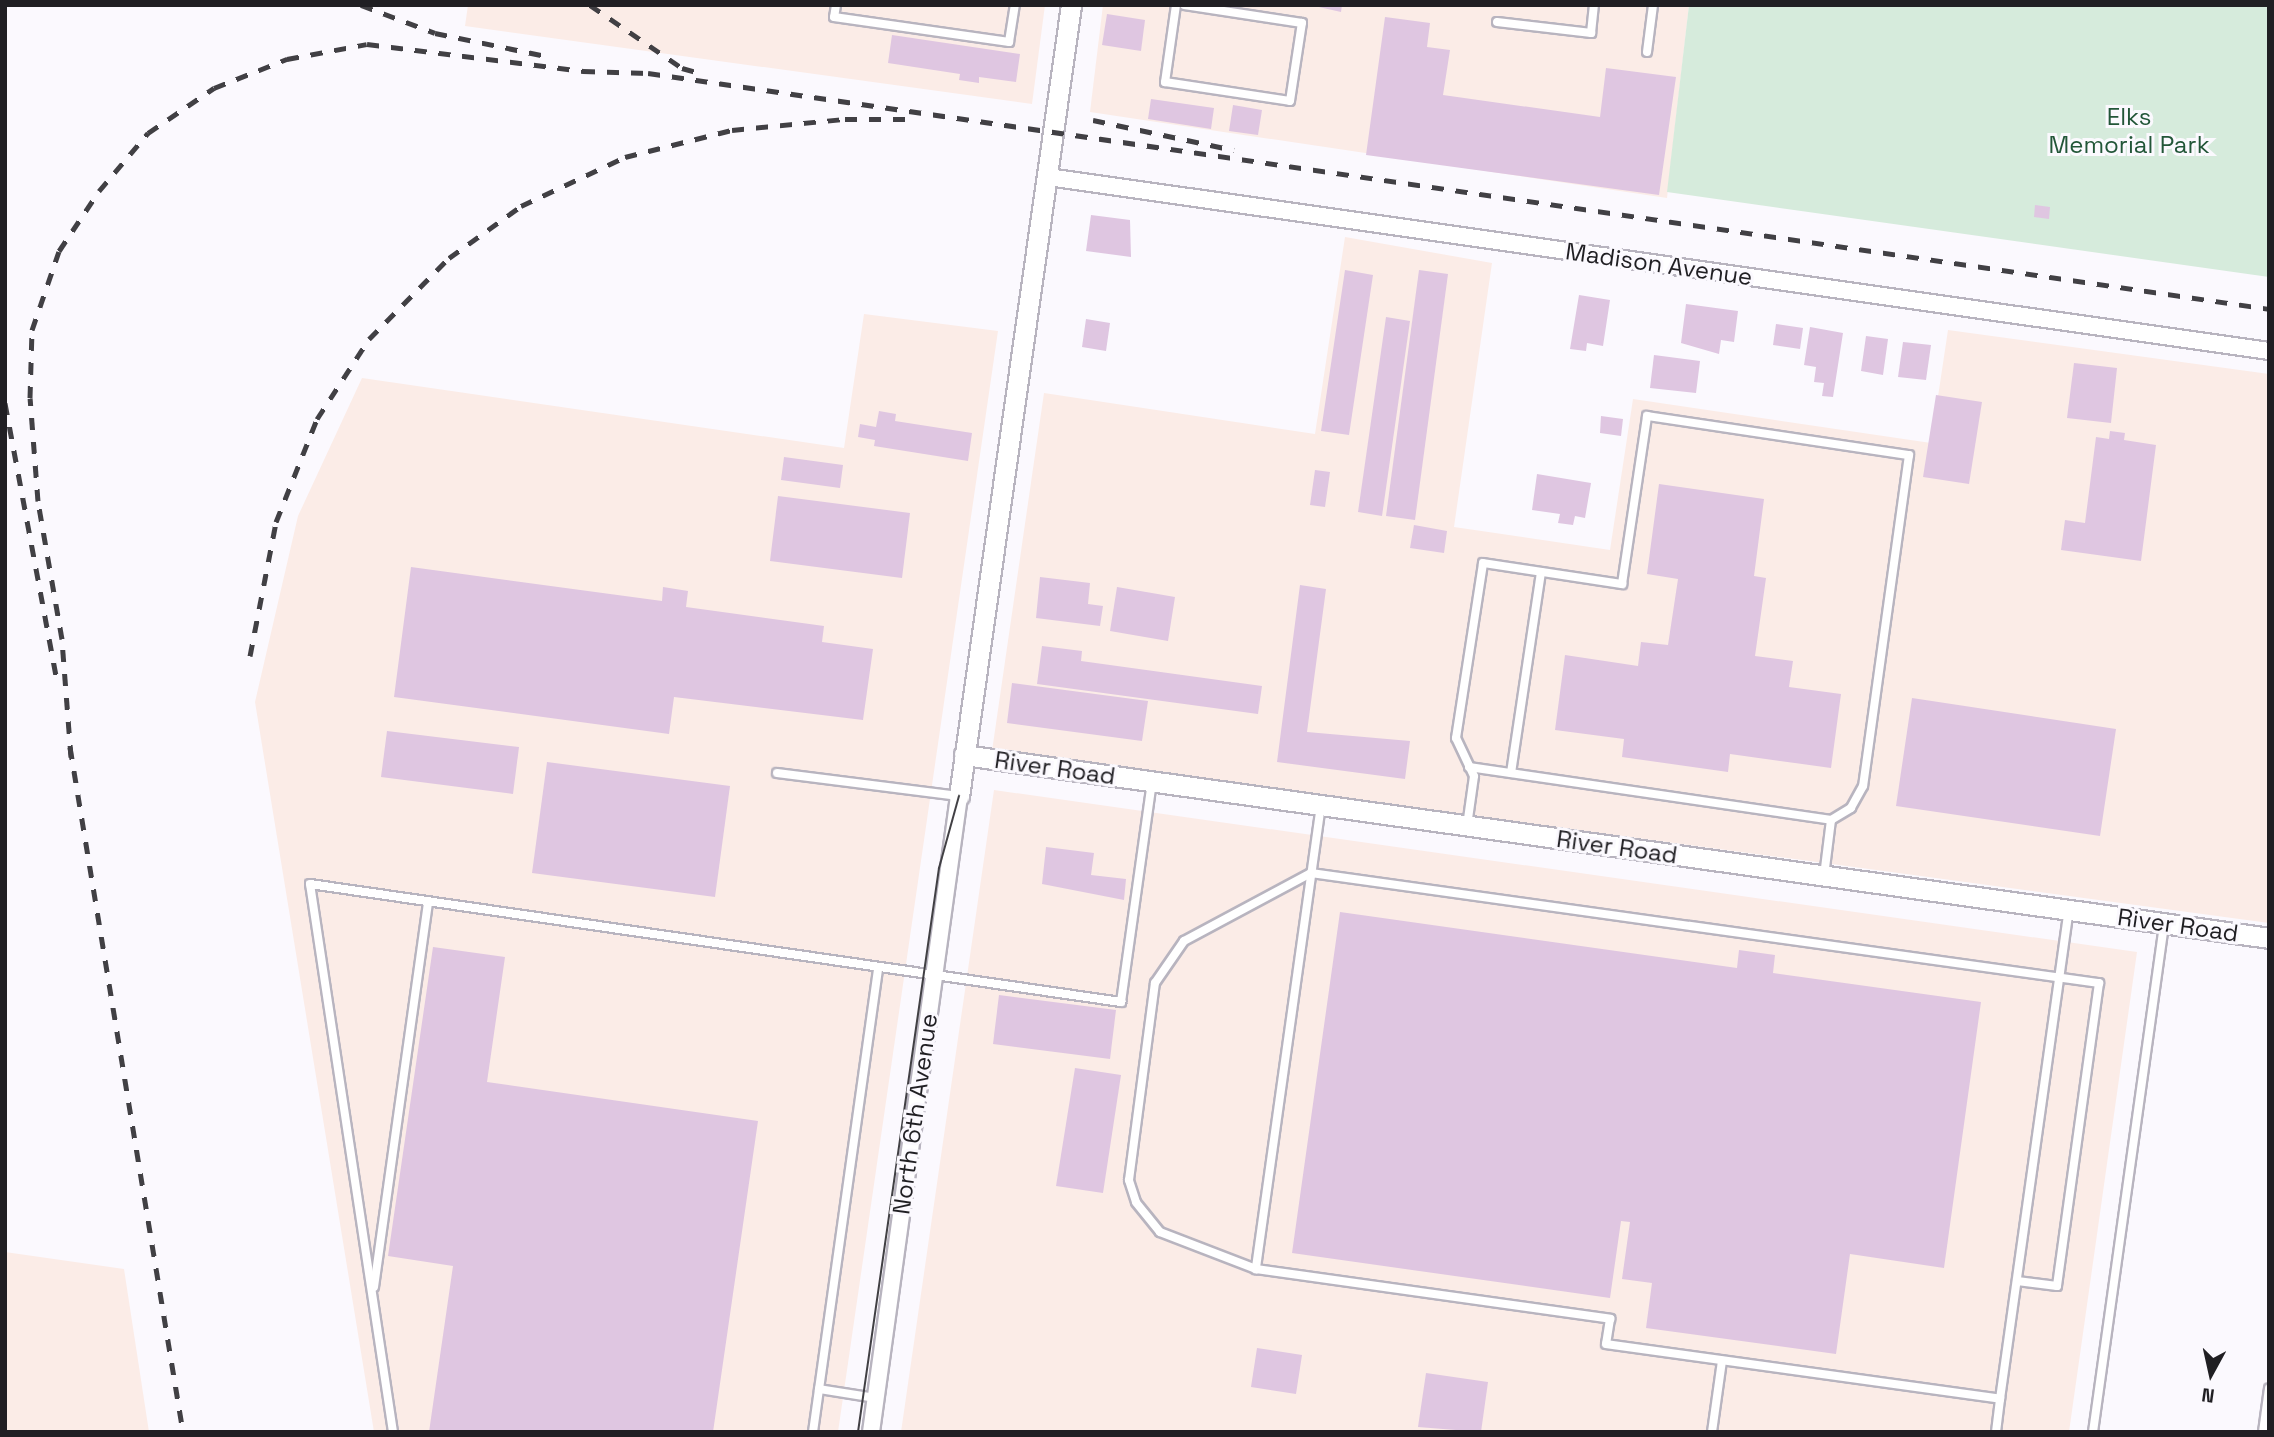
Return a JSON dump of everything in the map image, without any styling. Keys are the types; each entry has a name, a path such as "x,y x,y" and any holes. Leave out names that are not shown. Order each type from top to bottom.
{"street":[{"path":"959,796 1071,5"},
{"name":"Madison Avenue","path":"1048,177 2269,351"},
{"name":"River Road","path":"964,755 2269,938"},
{"name":"North 6th Avenue","path":"872,1432 959,796"}],"lane":[{"path":"836,5 834,17 1009,42 1014,5"},
{"path":"1177,5 1165,82 1290,101 1302,23 1184,5"},
{"path":"1497,22 1591,33 1594,5"},
{"path":"1647,52 1653,5"},
{"path":"1467,826 1474,776 1469,767 1456,738 1483,563 1622,584 1647,416 1909,455 1863,786 1851,808 1831,820 1469,767"},
{"path":"1511,773 1541,572"},
{"path":"777,773 959,796"},
{"path":"393,1432 310,884 1122,1003 1152,782"},
{"path":"1256,1269 1321,805"},
{"path":"1824,876 1831,820"},
{"path":"2000,1399 1606,1344 1610,1319 1256,1269 1160,1231 1136,1202 1129,1180 1155,983 1184,941 1311,873 2099,983 2057,1286 2017,1280"},
{"path":"372,1297 428,902"},
{"path":"1996,1432 2069,910"},
{"path":"2093,1432 2165,923"},
{"path":"813,1432 878,968"},
{"path":"1712,1432 1722,1361"},
{"path":"2263,1432 2269,1388"},
{"path":"819,1389 876,1398"}],"shaded area":[{"path":"468,5 1045,5 1032,104 465,26"},
{"path":"1103,5 1689,5 1667,198 1090,112"},
{"path":"1345,237 1492,263 1454,527 1610,550 1633,399 1931,443 1948,330 2269,374 2269,923 992,751 1044,393 1315,434"},
{"path":"864,314 998,331 838,1432 374,1432 255,702 298,516 362,378 844,448"},
{"path":"994,790 2137,952 2069,1432 901,1432"},
{"path":"5,1252 124,1269 149,1432 5,1432"}],"green space":[{"name":"Elks Memorial Park","path":"1689,5 2269,5 2269,277 1667,192"}],"building":[{"path":"1310,5 1342,5 1341,12"},
{"path":"1107,14 1145,20 1141,51 1102,45"},
{"path":"1385,17 1430,23 1427,47 1450,50 1443,95 1600,117 1606,68 1676,77 1659,195 1366,155"},
{"path":"892,35 1020,54 1016,82 979,77 979,83 959,80 960,74 888,63"},
{"path":"1151,99 1214,108 1211,129 1148,119"},
{"path":"1233,105 1262,110 1258,135 1229,131"},
{"path":"2035,205 2050,207 2049,219 2034,217"},
{"path":"1091,215 1130,220 1131,257 1086,251"},
{"path":"1345,270 1373,275 1349,435 1321,431"},
{"path":"1419,270 1448,274 1415,520 1386,516"},
{"path":"1579,295 1610,300 1603,346 1587,343 1586,351 1570,349"},
{"path":"1686,304 1738,311 1734,342 1721,340 1719,354 1681,343"},
{"path":"1386,317 1410,321 1382,516 1358,512"},
{"path":"1086,319 1110,323 1106,351 1082,347"},
{"path":"1776,324 1803,328 1800,349 1773,345"},
{"path":"1810,327 1843,333 1833,397 1822,396 1824,383 1814,382 1816,367 1804,365"},
{"path":"1866,336 1888,339 1883,375 1861,371"},
{"path":"1903,342 1931,345 1926,380 1898,377"},
{"path":"1654,355 1700,361 1696,393 1650,388"},
{"path":"2074,363 2117,368 2111,423 2067,418"},
{"path":"1936,395 1982,402 1969,484 1923,477"},
{"path":"879,411 896,414 895,421 972,433 968,461 874,446 875,440 858,437 860,424 876,427"},
{"path":"1601,416 1623,419 1621,436 1600,433"},
{"path":"2110,431 2125,433 2124,440 2156,445 2141,561 2061,550 2065,520 2085,523 2096,437 2109,439"},
{"path":"784,457 843,465 840,488 781,480"},
{"path":"1315,470 1330,472 1325,507 1310,505"},
{"path":"1537,474 1591,483 1585,518 1575,516 1573,525 1558,523 1560,514 1532,510"},
{"path":"1659,484 1764,499 1754,576 1766,578 1755,656 1793,661 1789,687 1841,694 1831,768 1730,754 1728,772 1622,757 1624,739 1555,730 1565,655 1638,666 1641,642 1668,645 1678,579 1647,574"},
{"path":"778,496 910,513 902,578 770,561"},
{"path":"1414,525 1447,531 1444,553 1410,548"},
{"path":"411,567 662,601 663,587 688,591 686,607 824,626 822,642 873,649 863,720 674,697 669,734 394,697"},
{"path":"1040,577 1090,583 1088,604 1103,606 1100,626 1036,618"},
{"path":"1300,585 1326,589 1307,732 1410,741 1405,779 1277,762"},
{"path":"1117,587 1175,597 1168,641 1110,631"},
{"path":"1042,646 1082,651 1081,661 1262,686 1258,714 1037,684"},
{"path":"1012,683 1148,701 1142,741 1007,723"},
{"path":"1912,698 2116,729 2100,836 1896,806"},
{"path":"387,731 519,747 513,794 381,777"},
{"path":"547,762 730,786 715,897 532,873"},
{"path":"1046,847 1094,853 1091,875 1126,879 1124,900 1042,884"},
{"path":"1340,912 1737,968 1739,950 1775,955 1773,973 1981,1002 1944,1268 1850,1254 1836,1354 1646,1328 1652,1283 1622,1279 1630,1222 1621,1221 1610,1298 1292,1253"},
{"path":"433,947 505,957 487,1082 758,1121 713,1432 429,1432 453,1266 388,1256"},
{"path":"999,995 1116,1010 1110,1059 993,1044"},
{"path":"1075,1068 1121,1075 1103,1193 1056,1186"},
{"path":"1257,1348 1302,1355 1296,1394 1251,1387"},
{"path":"1426,1373 1488,1382 1481,1432 1418,1427"}],"tram line":[{"path":"858,1432 939,868 959,796"}],"railway":[{"path":"361,5 435,33 551,57"},
{"path":"590,5 682,68 699,73"},
{"path":"71,757 62,639 38,501 30,398 32,330 59,251 99,191 148,133 214,88 287,59 367,44 583,71 648,73 2269,309"},
{"path":"250,656 276,522 317,419 369,339 449,258 521,206 625,157 732,130 845,119 911,119"},
{"path":"1093,120 1234,150"},
{"path":"5,403 56,675"},
{"path":"70,747 183,1432"}]}
